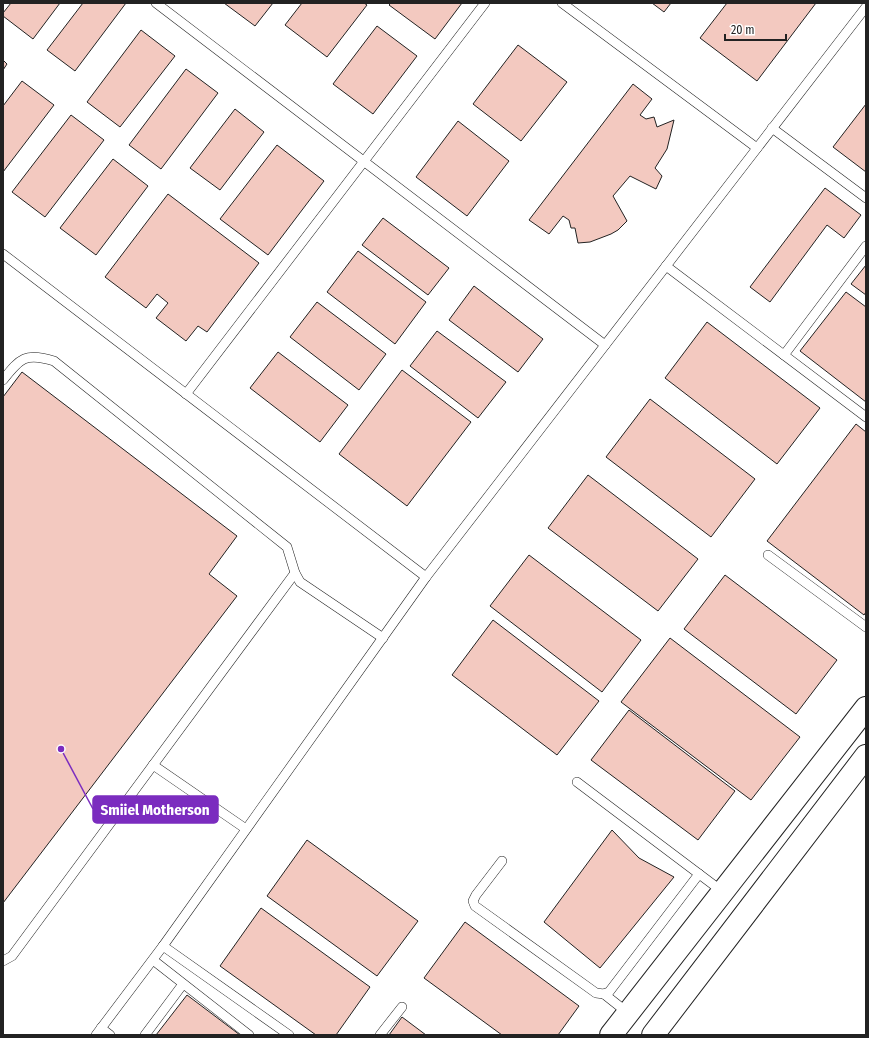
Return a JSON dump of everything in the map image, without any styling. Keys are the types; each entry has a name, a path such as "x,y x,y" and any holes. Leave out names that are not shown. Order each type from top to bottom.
{"street":[{"path":"611,1035 866,708"},
{"path":"653,1035 866,756"}],"lane":[{"path":"156,3 605,345"},
{"path":"186,394 484,3"},
{"path":"562,3 757,148"},
{"path":"110,1035 98,1031 163,946 426,577 866,7"},
{"path":"772,128 866,198"},
{"path":"784,355 866,246"},
{"path":"3,254 426,577"},
{"path":"666,266 866,417"},
{"path":"3,380 16,362 29,357 43,357 54,361 287,546 295,572 300,582 383,638"},
{"path":"768,555 866,627"},
{"path":"3,961 12,956 295,572"},
{"path":"153,765 246,829"},
{"path":"577,782 723,892"},
{"path":"502,860 476,894 473,901 475,906 596,993 604,994 628,1013"},
{"path":"604,994 609,992 699,874"},
{"path":"163,946 289,1035"},
{"path":"152,960 249,1035"},
{"path":"145,1035 184,984"},
{"path":"380,1035 402,1007"}],"building":[{"path":"11,3 60,3 33,39 3,16 3,13"},
{"path":"83,3 126,3 75,71 47,50"},
{"path":"224,3 273,3 255,26"},
{"path":"302,3 364,3 367,5 327,57 285,25"},
{"path":"391,3 462,3 435,39 389,5"},
{"path":"652,3 671,3 664,12"},
{"path":"727,3 816,3 757,81 700,38"},
{"path":"377,26 417,56 373,114 333,84"},
{"path":"141,30 175,56 120,127 87,102"},
{"path":"518,45 567,82 521,141 473,104"},
{"path":"3,60 7,64 3,70"},
{"path":"186,69 218,93 161,169 129,145"},
{"path":"22,81 54,105 3,172 3,106"},
{"path":"633,84 652,99 640,115 646,119 654,117 657,127 674,120 667,149 655,168 662,176 656,189 630,176 613,196 627,221 618,230 611,234 590,242 578,243 575,228 571,228 569,220 563,216 549,234 529,220"},
{"path":"866,104 866,172 833,147"},
{"path":"235,109 264,132 220,190 190,168"},
{"path":"71,115 104,140 45,217 12,192"},
{"path":"458,121 509,161 467,216 416,177"},
{"path":"277,145 324,181 268,255 220,219"},
{"path":"113,159 148,186 96,255 60,228"},
{"path":"825,188 861,215 844,238 827,225 770,302 750,287"},
{"path":"168,194 259,263 207,332 198,326 186,341 156,318 168,303 157,294 146,308 105,277"},
{"path":"383,218 449,268 428,295 362,245"},
{"path":"358,251 426,302 395,344 327,292"},
{"path":"866,265 866,295 851,284"},
{"path":"474,286 543,339 518,372 449,320"},
{"path":"846,292 866,307 866,402 800,351"},
{"path":"317,302 386,354 359,390 290,337"},
{"path":"707,322 820,408 777,464 665,378"},
{"path":"437,331 506,382 478,418 410,366"},
{"path":"278,352 348,405 320,442 250,388"},
{"path":"402,370 471,422 407,506 339,454"},
{"path":"22,372 237,536 209,574 237,596 3,903 3,397"},
{"path":"650,399 755,479 711,537 606,457"},
{"path":"856,424 866,432 866,612 864,615 767,541"},
{"path":"588,475 698,559 658,611 548,528"},
{"path":"529,555 641,640 602,692 490,606"},
{"path":"725,575 837,660 796,714 684,629"},
{"path":"493,620 599,701 557,755 452,675"},
{"path":"670,638 800,737 751,800 621,702"},
{"path":"629,710 735,791 698,840 591,760"},
{"path":"612,830 639,858 674,877 600,968 544,922"},
{"path":"307,840 418,921 377,976 267,896"},
{"path":"261,908 370,987 336,1035 316,1035 220,966"},
{"path":"465,922 579,1006 558,1035 502,1035 424,978"},
{"path":"187,995 240,1035 156,1035"},
{"path":"402,1017 426,1035 389,1035"}],"place":[{"name":"Smiiel Motherson","path":"61,749"}]}
